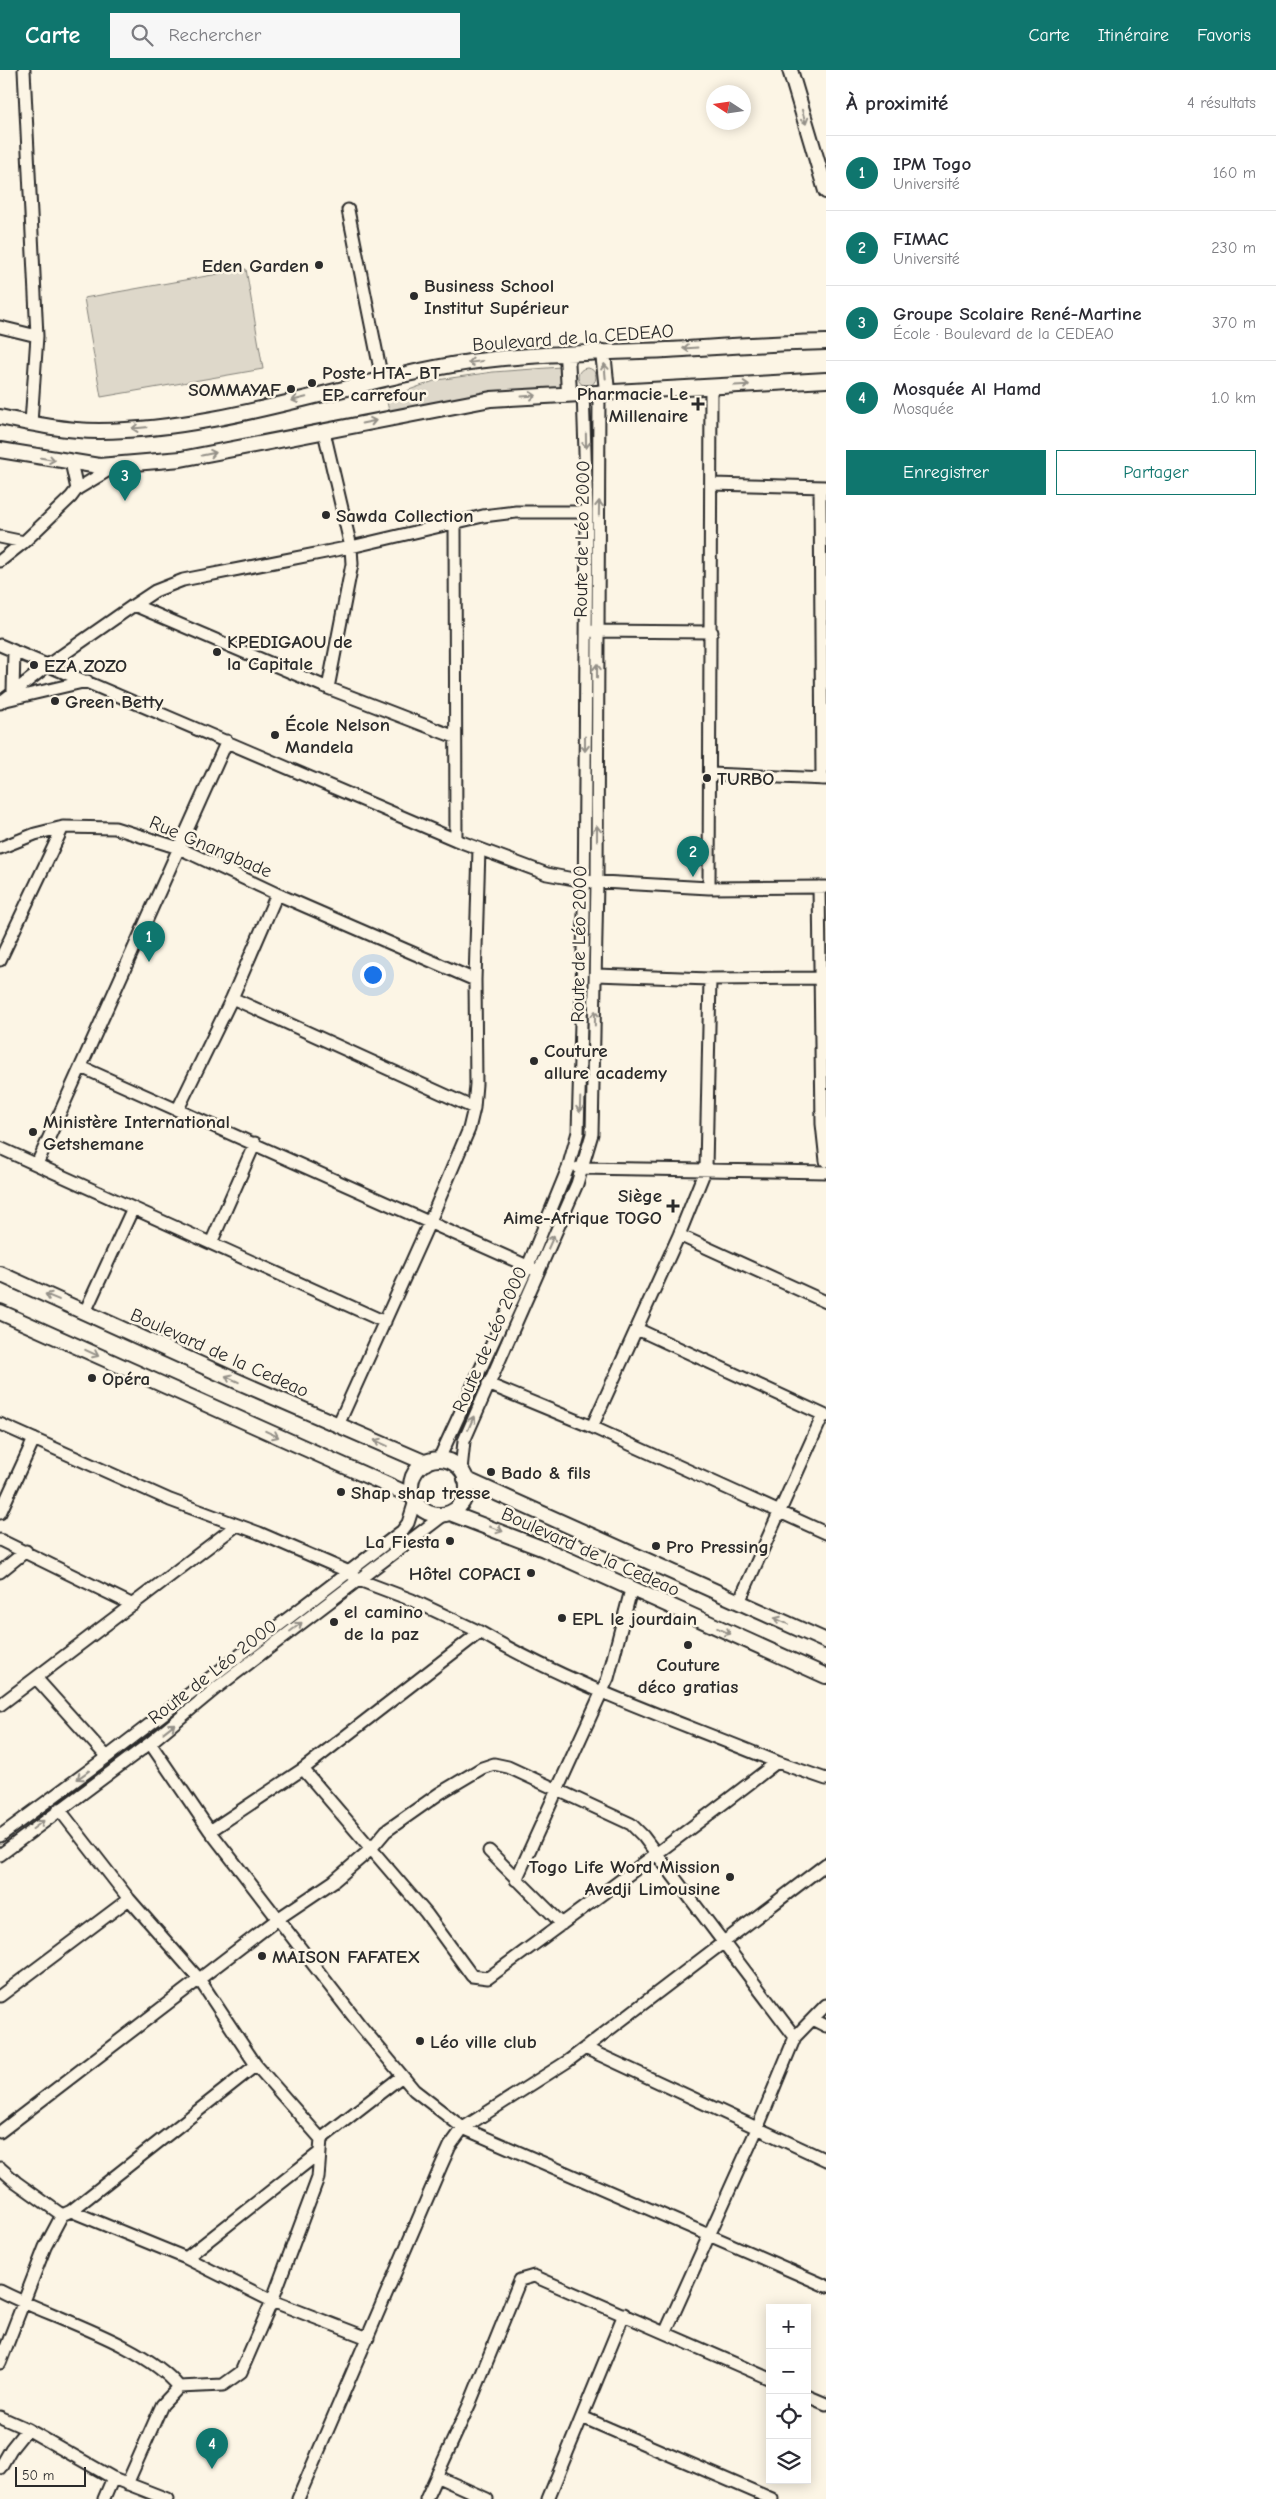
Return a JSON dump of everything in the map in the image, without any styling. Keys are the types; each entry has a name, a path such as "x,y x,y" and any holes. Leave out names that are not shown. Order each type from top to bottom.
{"main road":[{"path":"790,70 826,191"},
{"name":"Boulevard de la CEDEAO","path":"0,417 58,428 99,431 165,426 242,413 382,379 470,362 567,354 826,342"},
{"path":"603,352 603,391"},
{"path":"567,354 576,393"},
{"path":"0,450 71,462 118,465 181,459 469,402 603,391 826,380"},
{"name":"Boulevard de la Cedeao","path":"0,1274 338,1425 432,1461"},
{"path":"0,1312 414,1499 428,1513 447,1514 462,1502 465,1495 463,1475 447,1461 432,1461 413,1477 414,1499"},
{"name":"Boulevard de la Cedeao","path":"463,1475 826,1641"},
{"name":"Boulevard de la Cedeao","path":"447,1514 521,1539 826,1676"}],"street":[{"path":"24,70 37,336 31,423"},
{"path":"348,210 382,379"},
{"path":"0,327 37,336"},
{"path":"709,888 712,632 711,386"},
{"name":"Route de Léo 2000","path":"463,1475 464,1441 533,1268 568,1168 578,1132 592,631 603,391"},
{"name":"Route de Léo 2000","path":"432,1461 583,1168 592,1134 594,1113 597,882 592,631 587,512 576,393"},
{"path":"324,432 351,547 352,564 328,688"},
{"path":"71,462 77,489"},
{"path":"0,562 24,542 77,489 118,465"},
{"path":"711,774 824,779 823,487 712,484"},
{"path":"1,702 48,665 134,605 156,591 183,580 351,547 455,522 516,512 587,512"},
{"path":"455,522 456,840"},
{"path":"0,537 24,542"},
{"path":"134,605 328,688 455,737"},
{"path":"592,631 712,632"},
{"path":"0,645 456,840 547,874 584,881 709,888 822,887 820,978 823,1133 826,1161"},
{"path":"13,692 14,651"},
{"path":"1,702 87,681"},
{"path":"37,1164 226,741"},
{"path":"0,960 63,827"},
{"name":"Rue Gnangbade","path":"0,848 35,834 63,827 116,828 179,848 277,894 475,980"},
{"path":"338,1425 430,1221 469,1129 474,1108 476,1084 475,980 479,849"},
{"path":"178,1109 232,998 277,894"},
{"path":"596,975 710,979 820,978"},
{"path":"592,1427 679,1235 706,1168 710,979"},
{"path":"232,998 474,1108"},
{"path":"81,1067 533,1268"},
{"path":"210,1243 255,1143"},
{"path":"0,1148 385,1322"},
{"path":"568,1168 706,1168 826,1172"},
{"path":"85,1312 133,1208"},
{"path":"679,1235 826,1302"},
{"path":"637,1329 825,1416 739,1602"},
{"path":"488,1384 592,1427 826,1533"},
{"path":"0,1424 162,1497 237,1525 347,1571 359,1580 412,1600 480,1632 510,1649 602,1691 777,1762 826,1779"},
{"path":"0,1513 34,1439"},
{"name":"Route de Léo 2000","path":"0,1836 107,1757 347,1571 402,1531 408,1523 414,1499"},
{"name":"Route de Léo 2000","path":"0,1855 59,1809 150,1743 216,1688 447,1514"},
{"path":"0,1704 237,1525"},
{"path":"0,1540 26,1551 133,1605"},
{"path":"0,1572 26,1551"},
{"path":"516,1880 602,1691 612,1664 631,1590"},
{"path":"210,1831 303,1769 480,1632"},
{"path":"36,1678 107,1757"},
{"path":"150,1743 210,1831 360,2025 414,2090 463,2128 826,2286"},
{"path":"303,1769 370,1850 426,1913 472,1976 488,1978 657,1855 777,1762"},
{"path":"0,2132 279,1918 334,1881 370,1850 386,1831 440,1793 482,1768 494,1764 508,1767 631,1824 724,1942 795,2037"},
{"path":"59,1809 130,1899 198,1979 256,2065 320,2139 318,2178 272,2301 241,2372 223,2385 179,2387 162,2406 127,2484"},
{"path":"489,1851 562,1924"},
{"path":"298,2499 441,2166 450,2146 463,2128 585,2048 826,1864"},
{"path":"0,1996 130,1899"},
{"path":"665,2333 757,2129 795,2037 814,2020 826,2005"},
{"path":"814,2020 826,2026"},
{"path":"585,2048 826,2160"},
{"path":"0,2363 45,2247 66,2213 256,2065"},
{"path":"320,2139 402,2076"},
{"path":"186,2258 319,2153"},
{"path":"0,2168 22,2187 66,2213 186,2258 272,2301 368,2338"},
{"path":"426,2499 438,2477 520,2280 534,2276 766,2377"},
{"path":"0,2291 24,2304 107,2338 165,2372 179,2387"},
{"path":"548,2499 624,2314"},
{"path":"811,2398 826,2404"},
{"path":"0,2417 27,2429 113,2478 167,2499"},
{"path":"582,2417 750,2495 772,2499"},
{"path":"0,2468 11,2449 27,2429"},
{"path":"438,2477 487,2499"},
{"path":"104,2499 113,2478"}],"shaded area":[{"path":"246,269 263,369 101,397 84,298"},
{"path":"561,367 563,388 482,395 389,411 387,402 409,390 437,380 493,372"},
{"path":"587,368 593,371 596,377 593,383 587,386 581,383 578,377 581,371"}],"place":[{"name":"Eden Garden","path":"319,265"},
{"name":"Business School Institut Supérieur","path":"414,296"},
{"name":"Poste HTA- BT EP carrefour","path":"312,383"},
{"name":"SOMMAYAF","path":"291,389"},
{"name":"Pharmacie Le Millenaire","path":"698,404"},
{"name":"Groupe Scolaire René-Martine","path":"125,501"},
{"name":"Sawda Collection","path":"326,515"},
{"name":"KPEDIGAOU de la Capitale","path":"217,652"},
{"name":"EZA ZOZO","path":"34,665"},
{"name":"Green Betty","path":"55,701"},
{"name":"École Nelson Mandela","path":"275,735"},
{"name":"TURBO","path":"707,778"},
{"name":"FIMAC","path":"693,877"},
{"name":"IPM Togo","path":"149,962"},
{"name":"Couture allure academy","path":"534,1061"},
{"name":"Ministère International Getshemane","path":"33,1132"},
{"name":"Siège Aime-Afrique TOGO","path":"673,1206"},
{"name":"Opéra","path":"92,1378"},
{"name":"Bado & fils","path":"491,1472"},
{"name":"Shap shap tresse","path":"341,1492"},
{"name":"La Fiesta","path":"450,1541"},
{"name":"Pro Pressing","path":"656,1546"},
{"name":"Hôtel COPACI","path":"531,1573"},
{"name":"EPL le jourdain","path":"562,1618"},
{"name":"el camino de la paz","path":"334,1622"},
{"name":"Couture déco gratias","path":"688,1645"},
{"name":"Togo Life Word Mission Avedji Limousine","path":"730,1877"},
{"name":"MAISON FAFATEX","path":"262,1956"},
{"name":"Léo ville club","path":"420,2041"},
{"name":"Mosquée Al Hamd","path":"212,2469"}]}
